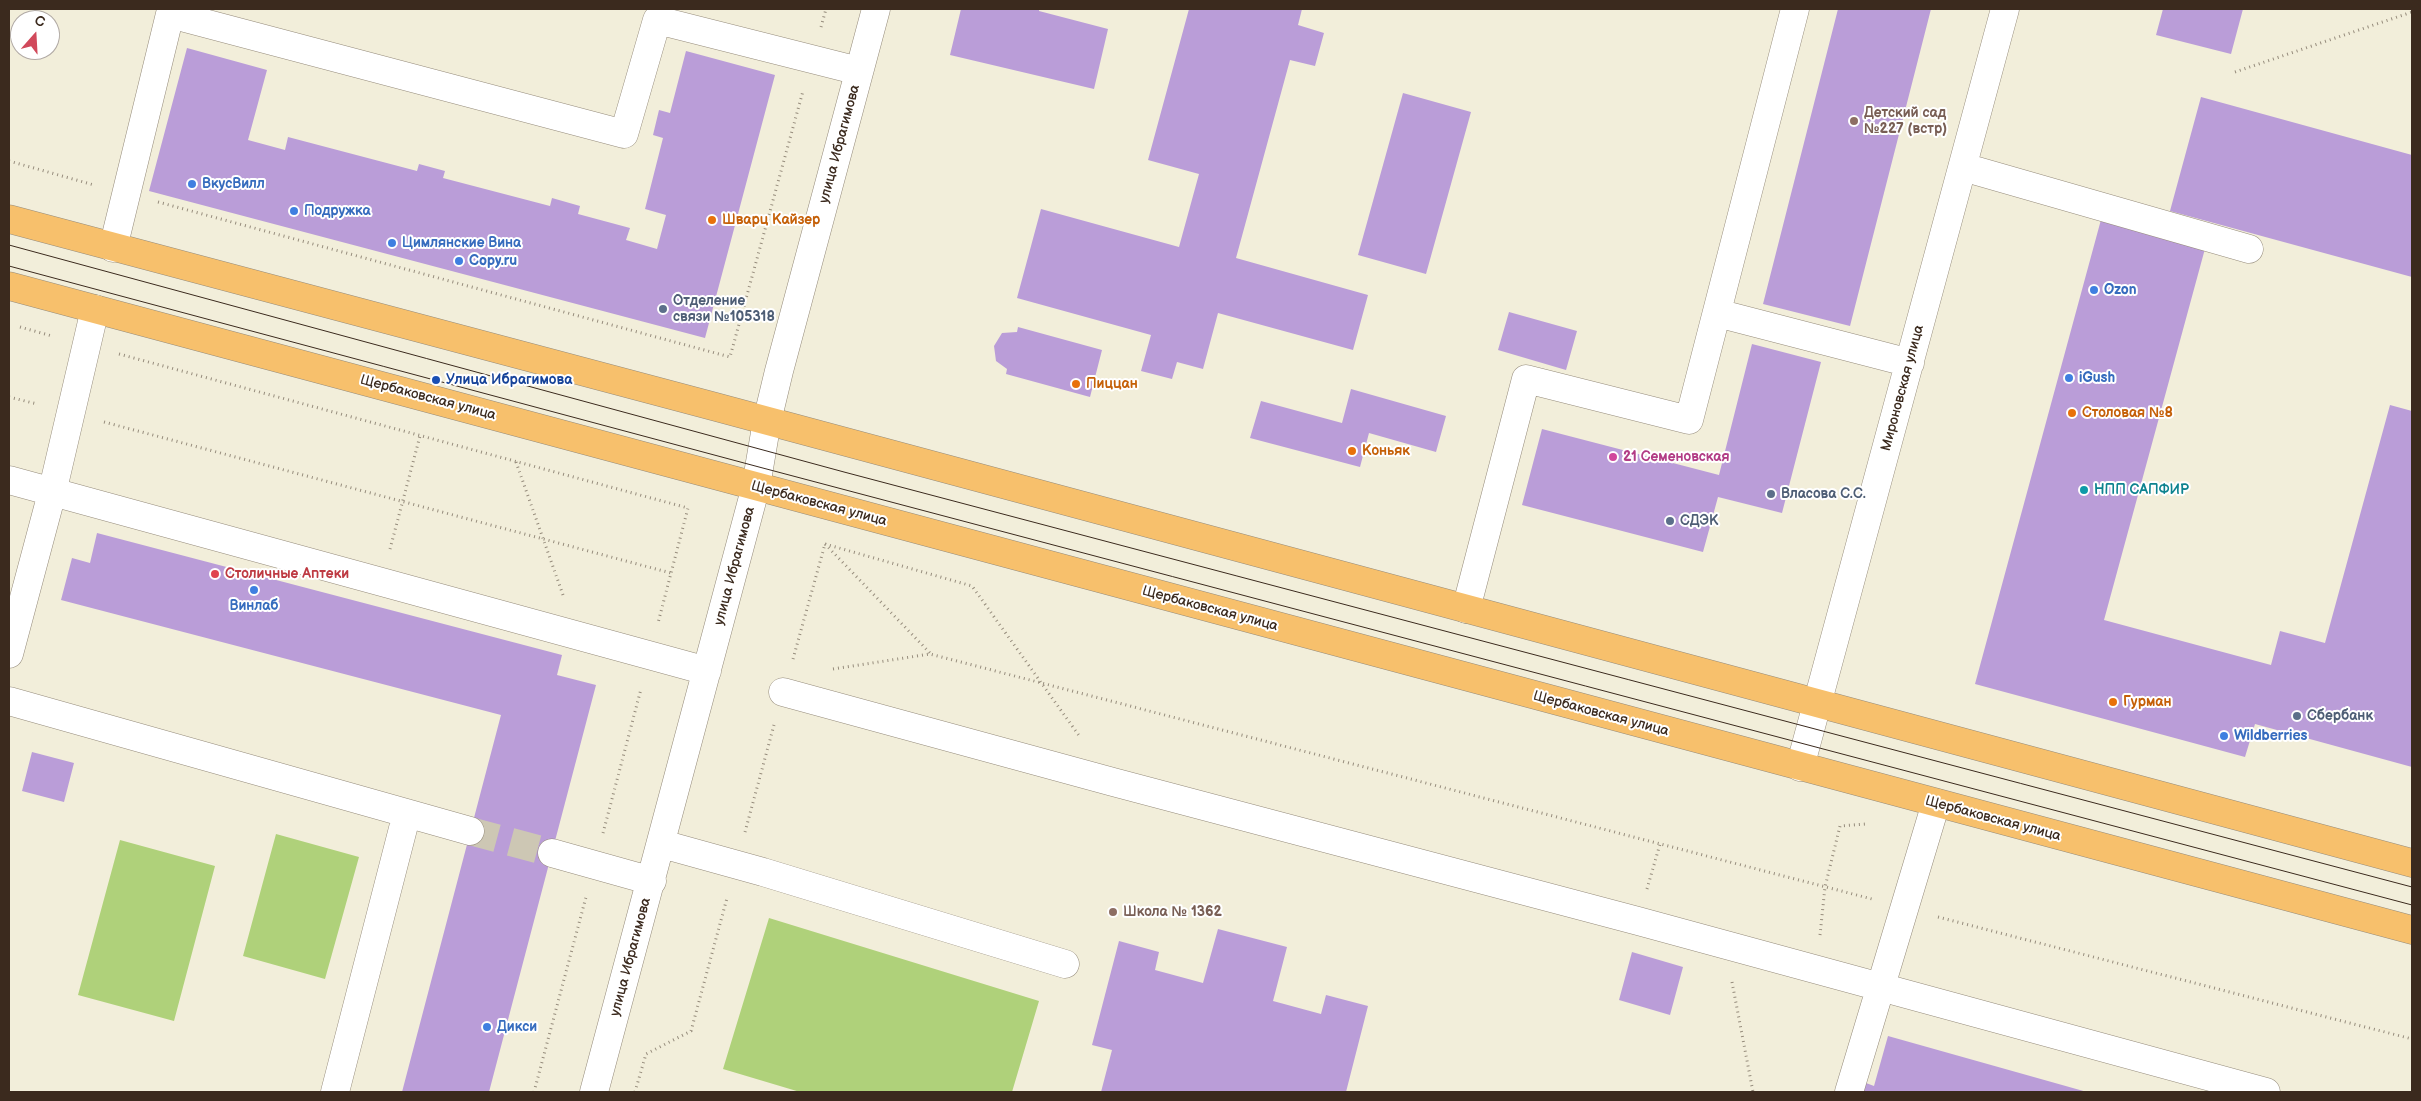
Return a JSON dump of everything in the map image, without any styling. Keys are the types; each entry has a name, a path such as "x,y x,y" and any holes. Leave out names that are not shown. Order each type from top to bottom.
{"main road":[{"path":"9,220 767,421 2412,863"},
{"name":"Щербаковская улица","path":"9,286 1936,804 2412,930"}],"street":[{"name":"улица Ибрагимова","path":"594,1092 662,844 756,486 767,421 876,9"},
{"path":"1466,609 1526,379 1689,420 1795,9"},
{"name":"Мироновская улица","path":"1800,767 2005,9"},
{"path":"113,248 167,11 220,18 624,134 657,20 859,70"},
{"path":"1963,167 2249,249"},
{"path":"9,654 52,492 95,309"},
{"path":"1716,313 1910,363"},
{"path":"9,480 707,671"},
{"path":"783,692 1113,782 1724,944 2266,1092"},
{"path":"9,701 470,831"},
{"path":"1849,1092 1936,804"},
{"path":"335,1092 406,813"},
{"path":"662,844 763,872 1064,964"},
{"path":"552,854 652,881"}],"path":[{"path":"9,161 730,358 826,9"},
{"path":"2235,72 2412,12"},
{"path":"52,336 688,508 534,1092"},
{"path":"9,396 402,503 543,538 671,573"},
{"path":"381,582 420,436"},
{"path":"516,461 577,636"},
{"path":"930,654 825,544 972,586 1113,782"},
{"path":"826,670 930,654 2412,1039"},
{"path":"1816,970 1825,886 1840,826 1866,824"},
{"path":"1638,921 1660,844"},
{"path":"1724,944 1753,1092"}],"green space":[{"path":"276,834 359,857 325,979 243,956"},
{"path":"120,840 215,866 174,1021 78,995"},
{"path":"769,918 1039,1001 1012,1092 800,1092 723,1069"}],"building":[{"path":"961,9 1039,9 1039,11 1108,29 1094,89 950,55"},
{"path":"1189,9 1302,9 1298,25 1324,33 1315,66 1290,60 1236,258 1368,295 1353,350 1218,313 1203,369 1177,362 1172,379 1141,371 1151,335 1017,298 1041,209 1179,247 1199,174 1148,160"},
{"path":"1838,9 1931,9 1850,326 1763,304"},
{"path":"2163,9 2243,9 2231,54 2156,35"},
{"path":"187,48 267,70 248,140 285,150 288,137 417,171 419,164 445,171 443,178 550,206 552,198 580,206 578,214 630,228 626,240 657,249 666,215 645,209 663,138 653,135 659,110 670,113 686,51 775,75 705,338 149,191"},
{"path":"1403,93 1471,112 1426,274 1358,255"},
{"path":"2201,97 2412,155 2412,277 2170,211"},
{"name":"НПП САПФИР","path":"2102,216 2206,245 2104,620 2271,665 2280,631 2325,643 2390,405 2412,411 2412,767 2255,724 2245,757 1975,684"},
{"path":"1509,312 1577,331 1566,370 1498,350"},
{"path":"1018,327 1102,350 1090,397 1006,374 1007,369 996,361 994,346 1002,333 1017,332"},
{"path":"1752,344 1821,362 1782,513 1718,497 1703,552 1522,505 1542,429 1719,475"},
{"path":"1351,389 1446,416 1436,452 1369,433 1360,467 1250,438 1261,401 1342,423"},
{"path":"97,533 562,655 557,675 596,685 489,1092 402,1092 501,715 61,600 72,558 90,563"},
{"path":"32,752 74,763 64,802 22,791"},
{"path":"1218,929 1287,947 1273,1001 1321,1014 1326,995 1368,1006 1346,1092 1101,1092 1112,1050 1092,1045 1119,941 1159,952 1155,970 1203,983"},
{"path":"1632,952 1683,967 1670,1015 1619,1000"},
{"path":"1888,1036 2087,1092 1863,1092 1866,1083 1874,1086"}],"tunnel":[{"path":"470,831 552,853"}],"tram line":[{"path":"9,245 844,472 2412,887"},
{"path":"9,266 759,467 2412,905"}],"place":[{"name":"Детский сад №227 (встр)","path":"1854,121"},
{"name":"ВкусВилл","path":"192,184"},
{"name":"Подружка","path":"294,211"},
{"name":"Шварц Кайзер","path":"712,220"},
{"name":"Цимлянские Вина","path":"392,243"},
{"name":"Copy.ru","path":"459,261"},
{"name":"Ozon","path":"2094,290"},
{"name":"Отделение связи №105318","path":"663,309"},
{"name":"iGush","path":"2069,378"},
{"name":"Улица Ибрагимова","path":"436,380"},
{"name":"Пиццан","path":"1076,384"},
{"name":"Столовая №8","path":"2072,413"},
{"name":"Коньяк","path":"1352,451"},
{"name":"21 Семеновская","path":"1613,457"},
{"name":"НПП САПФИР","path":"2084,490"},
{"name":"Власова С.С.","path":"1771,494"},
{"name":"СДЭК","path":"1670,521"},
{"name":"Столичные Аптеки","path":"215,574"},
{"name":"Винлаб","path":"254,590"},
{"name":"Гурман","path":"2113,702"},
{"name":"Сбербанк","path":"2297,716"},
{"name":"Wildberries","path":"2224,736"},
{"name":"Школа № 1362","path":"1113,912"},
{"name":"Дикси","path":"487,1027"}]}
